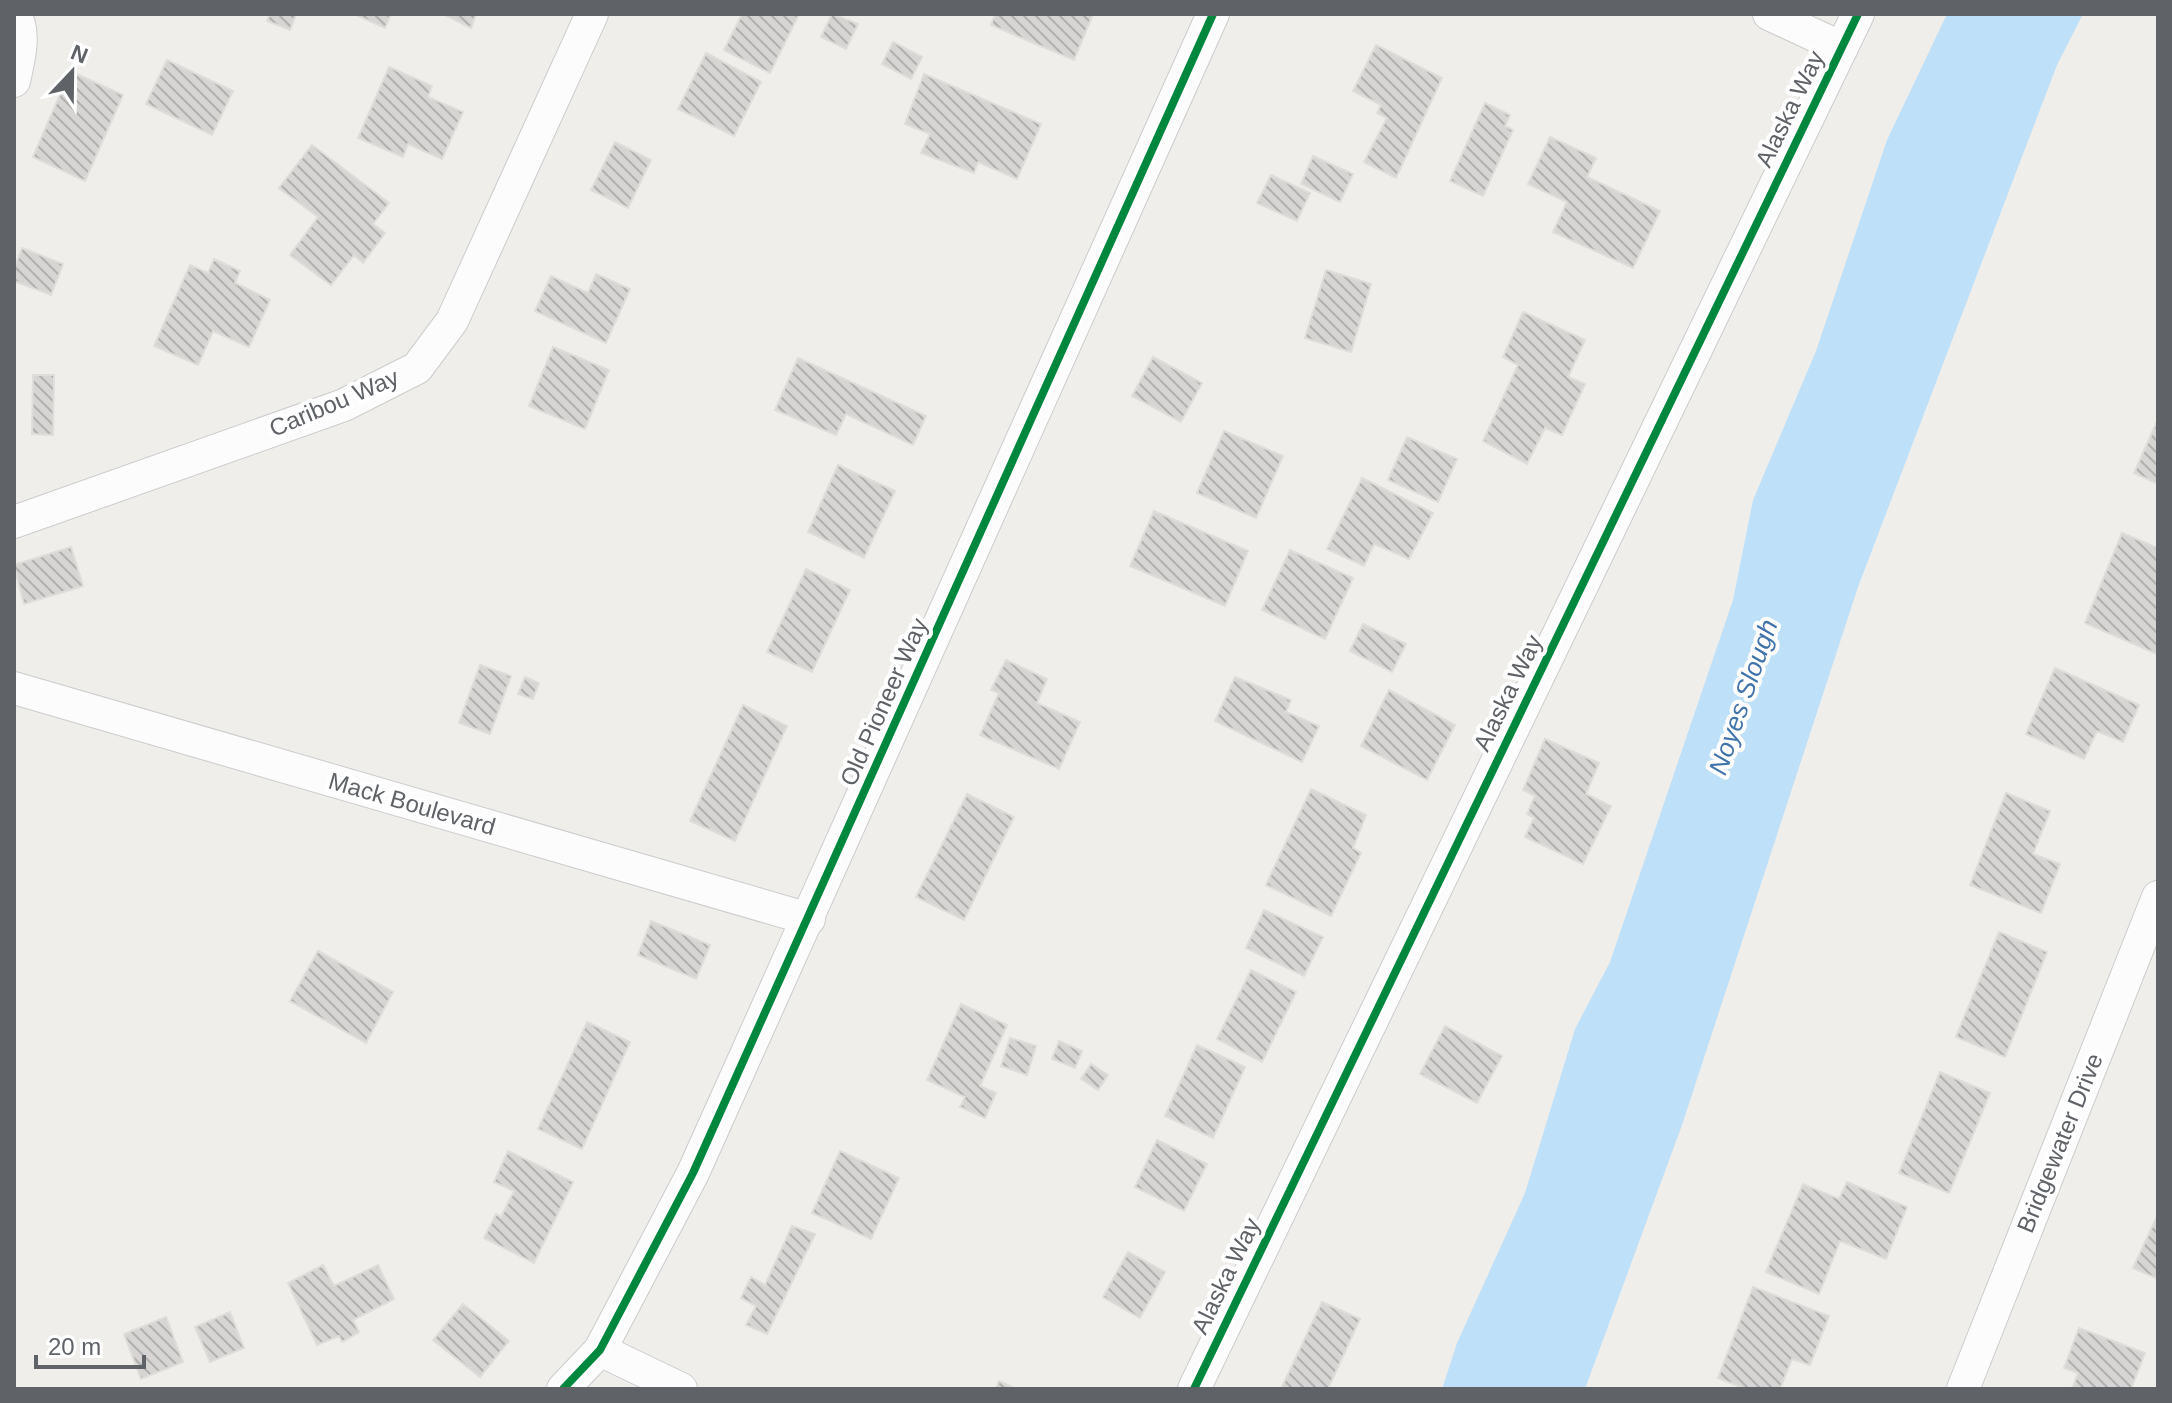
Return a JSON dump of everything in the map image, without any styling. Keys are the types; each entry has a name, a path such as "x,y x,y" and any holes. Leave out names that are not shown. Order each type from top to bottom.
{"street":[{"path":"14,14 19,20 20,45 14,81"},
{"name":"Caribou Way","path":"14,522 344,405 417,368 452,321 592,14"},
{"name":"Old Pioneer Way","path":"563,1389 600,1350 693,1173 1213,14"},
{"path":"1769,14 1842,48"},
{"name":"Alaska Way","path":"1194,1389 1858,14"},
{"name":"Mack Boulevard","path":"14,688 809,919"},
{"name":"Bridgewater Drive","path":"1963,1389 2158,897"},
{"path":"600,1350 681,1389"}],"water":[{"name":"Noyes Slough","path":"1947,14 2083,14 2057,65 1858,587 1682,1125 1585,1389 1442,1389 1457,1343 1525,1193 1575,1029 1610,962 1733,600 1753,500 1816,351 1887,140"}],"building":[{"path":"270,14 296,14 290,30 267,21"},
{"path":"354,14 391,14 385,28"},
{"path":"443,14 476,14 471,28"},
{"path":"742,14 799,14 770,73 724,50"},
{"path":"832,14 858,24 846,49 821,37"},
{"path":"995,14 1093,14 1074,60 991,25"},
{"path":"893,42 922,57 911,79 882,64"},
{"path":"1376,45 1442,78 1396,178 1364,162 1387,118 1377,113 1381,105 1353,91"},
{"path":"706,53 761,82 734,136 678,109"},
{"path":"167,60 233,91 212,135 146,104"},
{"path":"389,67 432,86 428,97 463,112 442,159 408,144 403,157 358,138"},
{"path":"70,71 123,95 85,181 33,157"},
{"path":"924,74 1041,124 1017,179 978,162 974,173 921,153 930,134 905,124"},
{"path":"1485,103 1510,115 1505,126 1513,130 1483,196 1450,181"},
{"path":"1550,137 1596,158 1587,177 1660,211 1633,268 1553,232 1567,202 1528,184"},
{"path":"615,142 651,160 628,208 591,190"},
{"path":"312,145 389,203 373,224 385,233 363,263 354,255 331,285 290,255 318,217 279,188"},
{"path":"1313,156 1353,174 1340,202 1301,184"},
{"path":"1271,175 1310,193 1297,221 1257,203"},
{"path":"22,248 63,264 51,295 14,281 14,269"},
{"path":"214,259 240,271 235,283 270,300 249,347 213,331 198,365 154,346 190,265 208,273"},
{"path":"1326,270 1371,284 1351,352 1305,338"},
{"path":"596,274 630,289 606,343 535,311 551,276 588,293"},
{"path":"1523,312 1585,340 1568,377 1585,384 1562,435 1545,428 1527,464 1483,441 1518,365 1503,357"},
{"path":"553,347 609,370 585,429 529,406"},
{"path":"1153,357 1202,383 1181,422 1132,396"},
{"path":"798,358 926,416 913,445 846,414 836,435 775,410"},
{"path":"33,375 54,375 53,435 32,434"},
{"path":"2158,419 2158,484 2134,473"},
{"path":"1224,431 1283,456 1256,518 1197,493"},
{"path":"1407,437 1457,459 1438,502 1388,480"},
{"path":"838,465 895,491 864,558 808,532"},
{"path":"1362,478 1433,513 1409,559 1374,544 1364,566 1327,549"},
{"path":"1154,511 1248,551 1225,606 1130,566"},
{"path":"2122,533 2158,548 2157,654 2085,623"},
{"path":"71,547 83,586 24,604 14,565"},
{"path":"1290,550 1353,578 1325,639 1262,610"},
{"path":"806,569 850,590 812,672 767,652"},
{"path":"1363,624 1406,644 1392,672 1350,651"},
{"path":"1006,660 1047,679 1037,703 1080,722 1059,769 980,735 999,693 991,690"},
{"path":"480,665 511,676 490,734 459,723"},
{"path":"2055,668 2139,705 2123,742 2097,731 2084,759 2026,734"},
{"path":"525,677 539,683 533,699 518,694"},
{"path":"1235,677 1291,700 1286,712 1319,726 1302,762 1215,721"},
{"path":"1389,690 1455,725 1427,780 1361,746"},
{"path":"743,705 787,726 735,841 690,821"},
{"path":"1545,739 1599,763 1586,794 1611,806 1583,864 1525,837 1534,818 1527,814 1535,796 1523,790"},
{"path":"1311,789 1366,815 1353,848 1361,853 1331,916 1266,885"},
{"path":"2006,793 2050,811 2033,854 2060,864 2041,913 1970,885"},
{"path":"967,794 1014,817 964,920 916,897"},
{"path":"1264,910 1323,937 1304,976 1246,948"},
{"path":"651,921 710,945 696,979 638,955"},
{"path":"1999,932 2047,952 2005,1057 1956,1037"},
{"path":"318,951 393,992 366,1043 290,1001"},
{"path":"1251,970 1296,992 1262,1062 1217,1039"},
{"path":"961,1004 1007,1025 980,1086 996,1093 985,1118 960,1107 965,1097 927,1080"},
{"path":"587,1022 630,1042 582,1149 538,1129"},
{"path":"1445,1026 1502,1056 1477,1103 1420,1074"},
{"path":"1010,1038 1036,1046 1027,1075 1001,1066"},
{"path":"1059,1041 1082,1051 1075,1068 1052,1059"},
{"path":"1197,1045 1245,1067 1213,1138 1165,1116"},
{"path":"1091,1064 1108,1075 1098,1090 1081,1079"},
{"path":"1940,1072 1990,1093 1949,1193 1899,1173"},
{"path":"1157,1140 1207,1164 1184,1211 1135,1187"},
{"path":"508,1151 573,1182 534,1263 484,1238 496,1214 501,1217 514,1191 494,1182"},
{"path":"840,1151 899,1178 871,1239 812,1213"},
{"path":"1847,1182 1907,1207 1886,1259 1840,1241 1819,1294 1766,1272 1803,1184 1839,1199"},
{"path":"2158,1214 2158,1279 2133,1268"},
{"path":"792,1226 815,1234 767,1334 746,1325 756,1306 741,1298 751,1277 765,1285"},
{"path":"1128,1252 1165,1272 1140,1318 1103,1297"},
{"path":"323,1265 334,1286 378,1265 394,1299 353,1320 359,1332 342,1342 339,1336 317,1345 288,1283"},
{"path":"1753,1287 1829,1316 1810,1365 1792,1359 1780,1389 1745,1389 1718,1378"},
{"path":"1322,1302 1360,1319 1328,1389 1281,1389"},
{"path":"463,1304 509,1341 480,1377 433,1340"},
{"path":"230,1312 244,1348 210,1362 195,1327"},
{"path":"166,1317 183,1362 141,1379 124,1334"},
{"path":"2079,1328 2145,1353 2131,1389 2072,1389 2078,1373 2064,1368"},
{"path":"999,1381 1016,1389 996,1389"}],"cycle path":[{"path":"563,1389 600,1350 693,1173 1213,14"},
{"path":"1194,1389 1858,14"}]}
